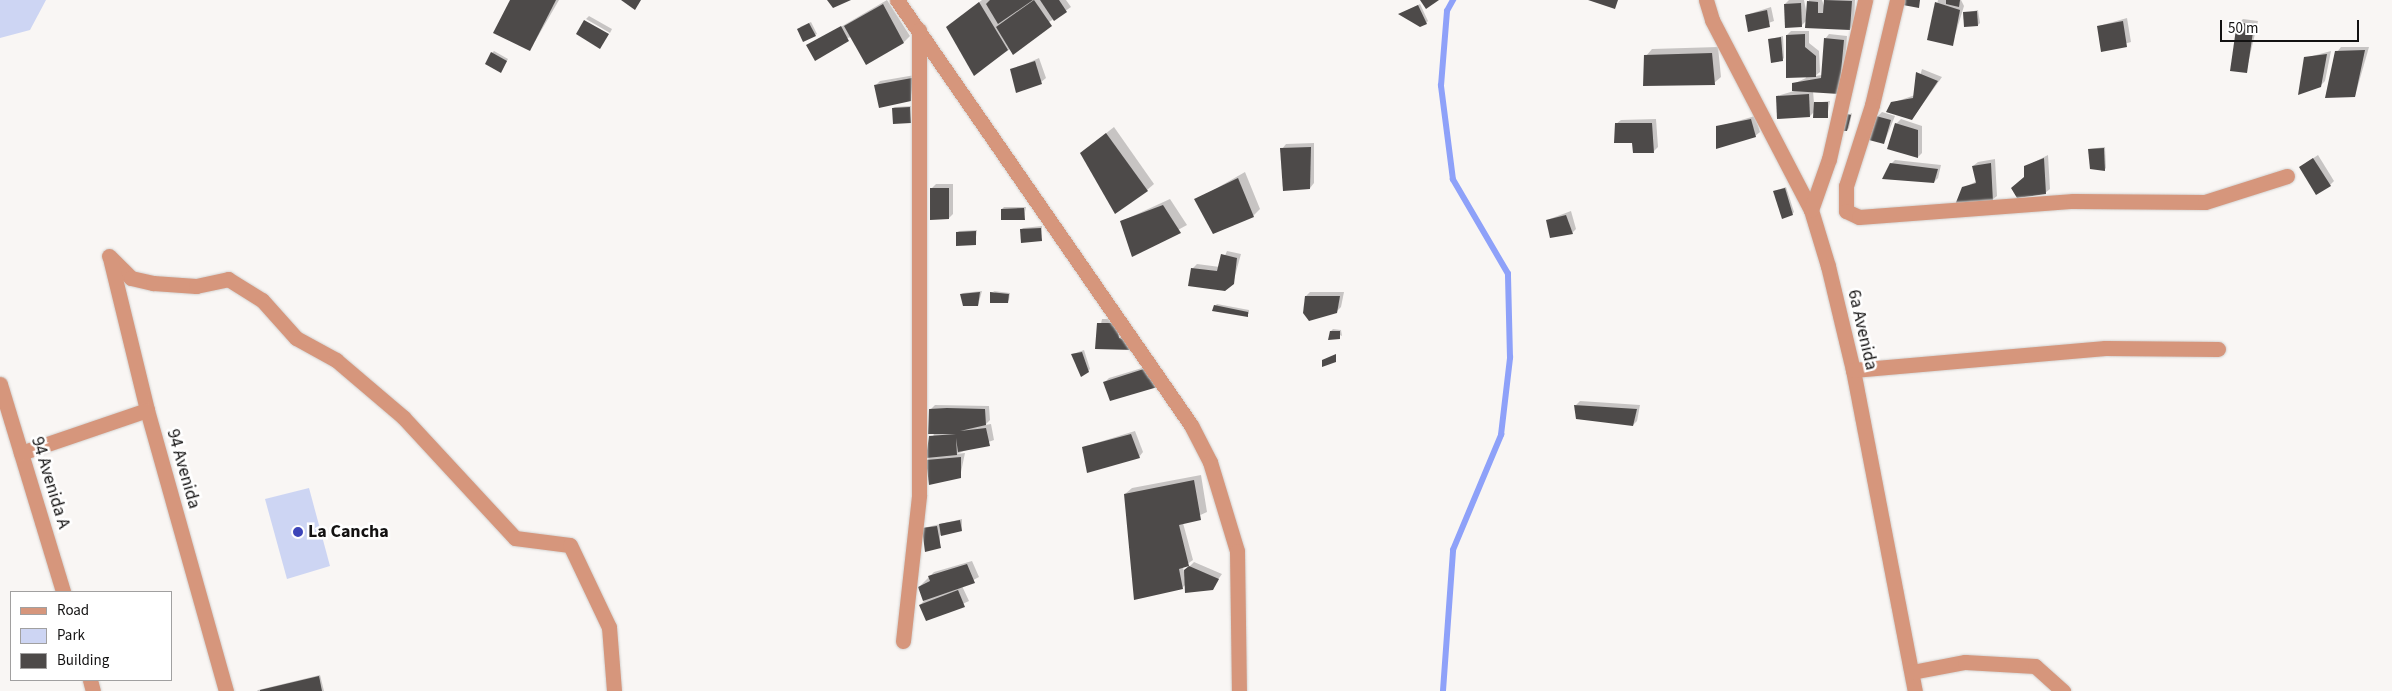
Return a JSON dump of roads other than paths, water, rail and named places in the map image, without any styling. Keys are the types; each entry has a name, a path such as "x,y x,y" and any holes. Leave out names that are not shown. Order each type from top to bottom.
{"street":[{"path":"897,0 1191,425 1210,462 1237,551 1239,691"},
{"name":"6a Avenida","path":"1706,0 1712,20 1811,210 1853,370 1912,672 1914,691"},
{"path":"1811,210 1820,192 1866,0"},
{"path":"1897,0 1872,105 1846,186 1846,211 1859,217 1883,217 2072,201 2205,202 2287,176"},
{"path":"903,641 919,495 919,30"},
{"path":"1820,192 1846,186"},
{"name":"94 Avenida","path":"226,691 147,410 109,256 131,278 153,283 196,286 228,279 262,300 296,338 336,360 403,417 515,538 570,545 610,627 614,691"},
{"path":"1853,370 2105,348 2218,348"},
{"name":"94 Avenida A","path":"0,384 63,591"},
{"path":"21,453 147,410"},
{"path":"1912,672 1965,662 2035,666 2063,691"}],"waterway":[{"path":"1443,691 1453,550 1501,435 1510,358 1508,274 1453,180 1441,86 1447,11 1453,0"}],"place":[{"name":"La Cancha","path":"298,532"}]}
